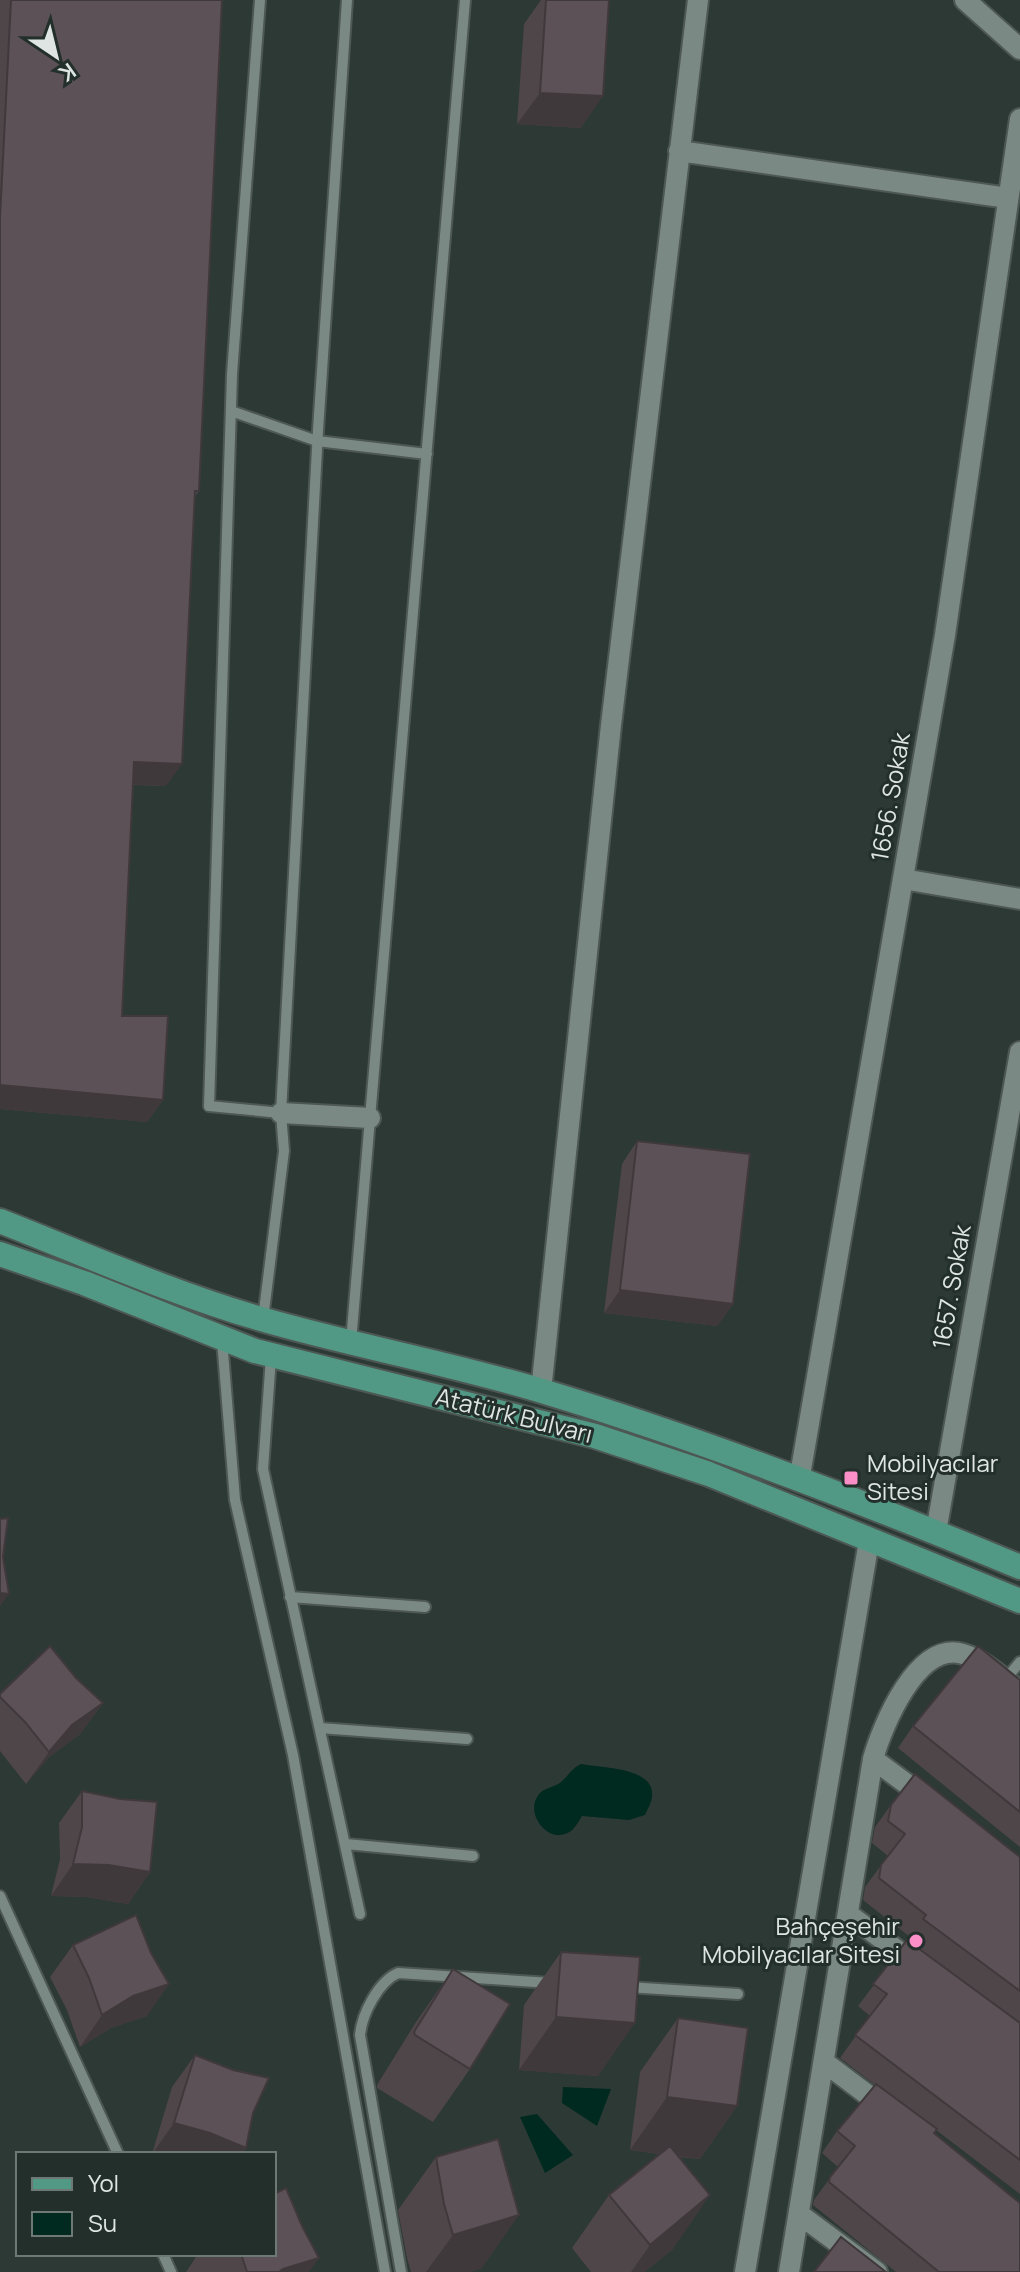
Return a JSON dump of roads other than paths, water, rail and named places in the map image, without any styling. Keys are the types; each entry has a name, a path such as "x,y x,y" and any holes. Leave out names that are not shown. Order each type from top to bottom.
{"main road":[{"name":"Atatürk Bulvarı","path":"0,1221 201,1301 263,1320 541,1391 681,1437 936,1532 1020,1567"},
{"name":"Atatürk Bulvarı","path":"0,1254 84,1283 222,1340 263,1353 595,1436 709,1474 1020,1601"},
{"path":"263,1320 263,1353"}],"street":[{"path":"541,1391 611,725 698,0"},
{"path":"965,0 1020,49"},
{"name":"1656. Sokak","path":"799,1481 945,635 1020,119"},
{"path":"679,151 1008,198"},
{"path":"903,879 1020,899"},
{"name":"1657. Sokak","path":"936,1532 1020,1052"},
{"path":"281,1113 370,1118"},
{"path":"745,2272 869,1541"},
{"path":"789,2272 873,1759 890,1710 923,1668 939,1657 962,1654 981,1662 1012,1686"},
{"path":"873,1759 946,1814"},
{"path":"848,1914 934,1977"},
{"path":"824,2062 910,2127"},
{"path":"799,2214 877,2272"}],"lane":[{"path":"260,0 231,411 209,1106 281,1113"},
{"path":"263,1320 284,1151 281,1113 317,441 347,0"},
{"path":"351,1342 465,0"},
{"path":"231,411 317,441 427,454"},
{"path":"222,1340 235,1500 293,1755 385,2272"},
{"path":"263,1353 263,1469 360,1914"},
{"path":"290,1597 425,1607"},
{"path":"1012,1686 1020,1662"},
{"path":"320,1728 467,1739"},
{"path":"346,1844 473,1856"},
{"path":"0,1896 117,2152"},
{"path":"401,2272 360,2035 364,2017 384,1982 398,1973 568,1984"},
{"path":"615,1987 738,1994"}],"water":[{"path":"581,1764 625,1771 645,1779 651,1786 652,1796 645,1815 629,1820 582,1816 572,1830 563,1835 547,1831 536,1818 535,1801 542,1791 560,1783"},
{"path":"563,2087 611,2089 597,2126 562,2103"},
{"path":"537,2114 573,2155 545,2173 520,2117"}],"place":[{"name":"Mobilyacılar Sitesi","path":"851,1478"},
{"name":"Bahçeşehir Mobilyacılar Sitesi","path":"916,1941"}]}
